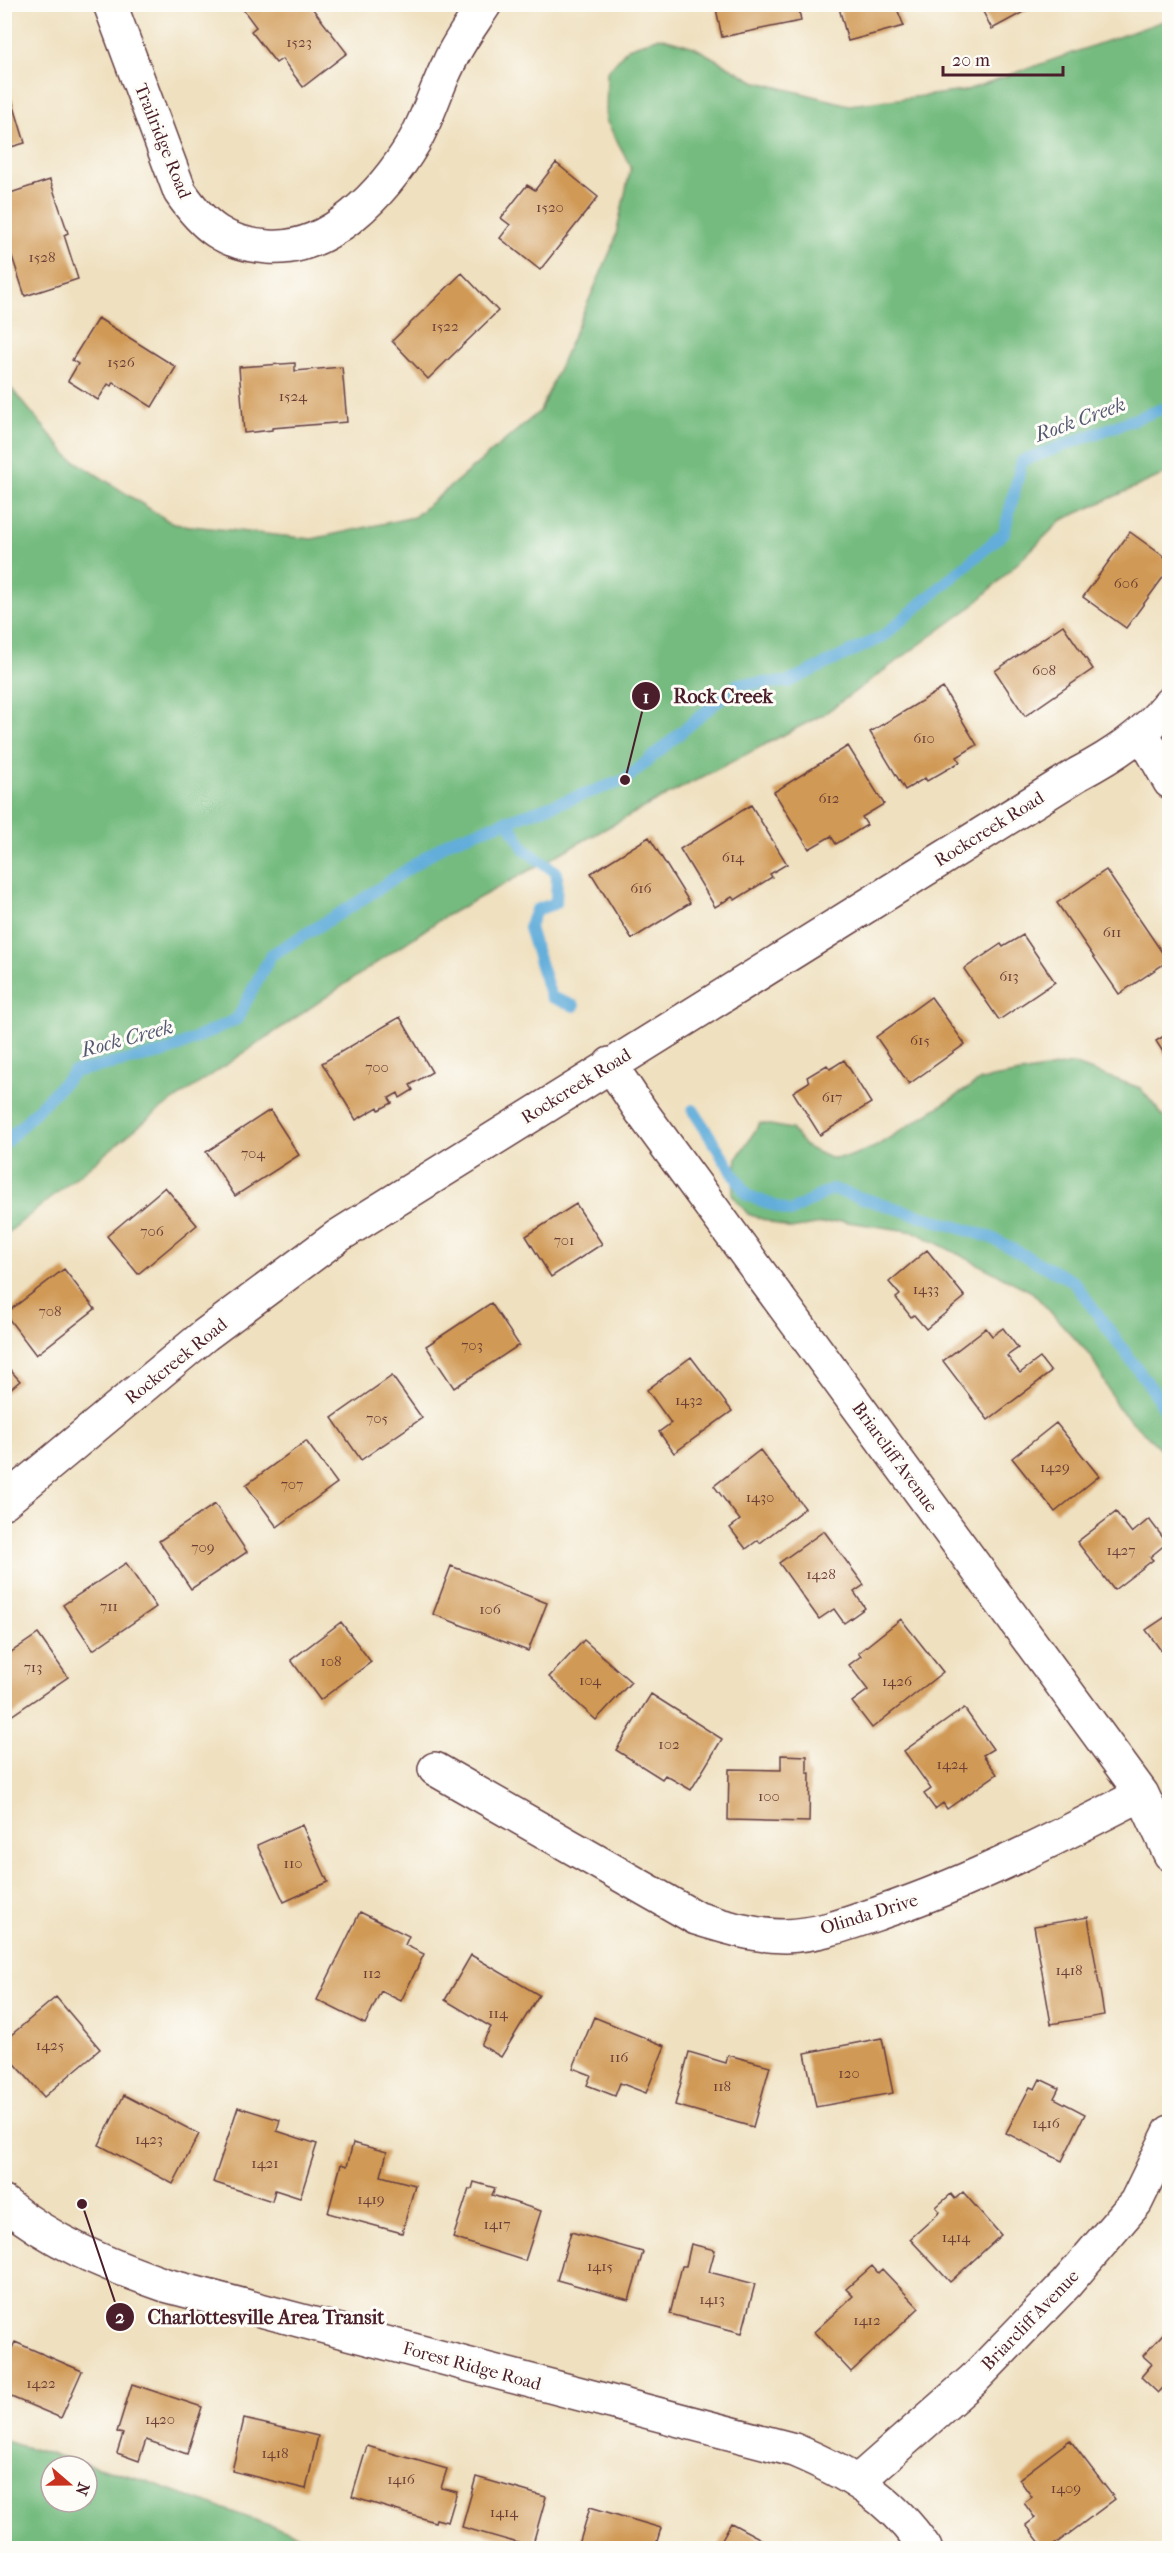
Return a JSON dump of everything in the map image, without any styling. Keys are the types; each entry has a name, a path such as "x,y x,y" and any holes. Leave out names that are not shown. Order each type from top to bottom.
{"street":[{"name":"Trailridge Road","path":"110,4 180,192 198,218 223,236 246,246 282,248 313,240 353,214 387,181 415,141 450,60 485,4"},
{"name":"Rockcreek Road","path":"4,1502 205,1335 338,1236 610,1064 1078,774 1111,757 1142,733 1170,703"},
{"path":"1142,733 1170,782"},
{"name":"Briarcliff Avenue","path":"610,1064 641,1111 1142,1794 1170,1854"},
{"name":"Olinda Drive","path":"435,1769 696,1918 740,1932 785,1936 830,1930 924,1898 1036,1850 1142,1794"},
{"name":"Briarcliff Avenue","path":"858,2481 973,2380 1066,2284 1136,2202 1170,2132"},
{"name":"Forest Ridge Road","path":"4,2203 48,2234 104,2264 165,2285 794,2450 838,2468 858,2481 891,2507 925,2548"}],"green space":[{"path":"1169,19 1169,472 1062,520 974,605 824,714 656,801 444,917 154,1114 5,1235 5,381 69,457 173,524 312,539 414,517 540,411 614,243 631,167 606,120 607,72 628,48 660,37 694,47 754,81 849,105 964,91"},
{"path":"1073,1064 1140,1088 1169,1123 1169,1457 1118,1408 1091,1356 1032,1292 915,1232 841,1221 790,1229 748,1214 732,1195 737,1158 760,1123 791,1129 806,1147 830,1158 848,1157 875,1147 981,1080"},
{"path":"4,2441 51,2454 39,2454 39,2514 99,2514 99,2467 141,2479 333,2548 5,2548"}],"building":[{"path":"239,4 309,4 347,53 303,87 282,59 276,63 251,31 256,27"},
{"path":"715,4 798,4 801,21 722,37"},
{"path":"838,4 895,4 904,26 848,41"},
{"path":"979,4 1038,4 992,29"},
{"path":"4,73 25,143 4,149"},
{"path":"556,163 598,197 540,270 500,238 510,225 501,218 527,185 535,190"},
{"path":"50,180 68,233 64,235 78,279 25,296 4,232 4,195"},
{"path":"462,273 498,311 428,379 392,341"},
{"path":"98,318 176,367 152,407 113,382 111,386 108,384 98,400 68,381 78,364 72,360"},
{"path":"295,363 295,371 342,367 347,422 272,428 272,430 244,433 239,367"},
{"path":"1130,532 1170,561 1170,568 1126,628 1083,597"},
{"path":"1063,625 1093,669 1025,716 995,671"},
{"path":"943,688 977,745 957,757 960,762 927,781 925,778 905,790 870,732"},
{"path":"848,746 884,804 862,817 867,825 836,844 831,836 809,849 774,792"},
{"path":"751,805 787,864 770,874 772,877 735,900 732,897 715,907 680,849"},
{"path":"649,837 690,903 632,939 591,873"},
{"path":"1106,870 1168,961 1119,994 1057,903"},
{"path":"1023,935 1055,982 999,1020 964,969 1001,944 1003,947"},
{"path":"931,997 965,1044 909,1084 876,1037"},
{"path":"400,1017 432,1072 410,1085 413,1090 400,1098 398,1093 389,1098 392,1103 379,1110 378,1107 356,1120 322,1063"},
{"path":"1170,1032 1170,1063 1156,1041"},
{"path":"844,1060 871,1103 820,1135 793,1092 809,1082 807,1077 827,1065 830,1069"},
{"path":"270,1110 299,1155 235,1196 206,1152"},
{"path":"165,1187 197,1225 138,1274 107,1236"},
{"path":"576,1204 602,1244 551,1277 526,1236"},
{"path":"927,1250 965,1297 926,1329 914,1315 911,1317 896,1298 900,1295 889,1282"},
{"path":"64,1269 95,1309 36,1355 5,1314"},
{"path":"491,1303 519,1345 454,1388 426,1346"},
{"path":"986,1328 992,1336 1003,1328 1018,1348 1007,1356 1020,1373 1040,1358 1051,1372 988,1420 943,1361"},
{"path":"691,1357 732,1411 674,1453 659,1432 671,1423 647,1390"},
{"path":"4,1363 20,1381 4,1394"},
{"path":"392,1376 422,1418 361,1460 332,1418"},
{"path":"1056,1423 1099,1476 1055,1512 1012,1458"},
{"path":"306,1441 337,1483 277,1527 246,1485"},
{"path":"760,1450 805,1508 760,1543 758,1540 746,1549 730,1528 740,1520 714,1486"},
{"path":"215,1504 247,1552 191,1589 159,1541"},
{"path":"1116,1512 1132,1533 1149,1519 1167,1543 1150,1557 1153,1560 1114,1590 1077,1542"},
{"path":"824,1531 864,1585 854,1592 865,1608 844,1623 834,1609 819,1619 779,1563"},
{"path":"126,1563 156,1607 93,1650 63,1605"},
{"path":"451,1566 547,1603 528,1651 433,1614"},
{"path":"1170,1614 1170,1663 1146,1630"},
{"path":"901,1619 943,1672 872,1728 852,1702 868,1690 849,1665 861,1656 858,1653"},
{"path":"341,1622 371,1662 320,1700 291,1660"},
{"path":"38,1634 68,1677 8,1718 4,1713 4,1657"},
{"path":"584,1640 631,1682 596,1720 549,1677"},
{"path":"651,1694 722,1739 691,1790 665,1775 662,1779 616,1750"},
{"path":"964,1708 993,1749 983,1755 997,1774 947,1809 943,1803 935,1809 924,1794 931,1789 904,1751"},
{"path":"781,1755 807,1756 807,1773 810,1773 809,1822 728,1820 729,1769 781,1770"},
{"path":"302,1825 328,1882 284,1902 257,1845"},
{"path":"360,1912 409,1936 405,1945 424,1954 401,2001 381,1991 365,2024 317,2000"},
{"path":"1088,1917 1104,2015 1051,2024 1034,1926"},
{"path":"471,1955 539,1995 501,2057 481,2045 491,2027 445,2000"},
{"path":"56,1997 100,2049 44,2097 4,2051 4,2041"},
{"path":"594,2017 665,2046 646,2093 620,2083 615,2096 587,2085 591,2075 573,2068"},
{"path":"882,2038 893,2093 816,2107 805,2053"},
{"path":"689,2052 726,2063 728,2055 770,2066 753,2127 675,2105"},
{"path":"1040,2079 1059,2088 1054,2098 1085,2114 1062,2161 1006,2133 1030,2087 1035,2089"},
{"path":"124,2095 199,2134 173,2184 99,2145"},
{"path":"238,2107 280,2120 277,2131 317,2144 300,2198 275,2190 272,2201 213,2182"},
{"path":"353,2143 387,2152 381,2176 415,2185 402,2233 328,2213 341,2164 347,2166"},
{"path":"474,2182 495,2188 492,2195 541,2211 525,2261 453,2238 469,2189 472,2189"},
{"path":"963,2192 1001,2235 950,2282 910,2239 940,2212 936,2207 951,2194 955,2199"},
{"path":"571,2232 643,2252 629,2300 557,2280"},
{"path":"691,2244 715,2250 709,2272 755,2284 742,2333 670,2314 682,2266 686,2266"},
{"path":"872,2266 878,2273 882,2269 919,2308 851,2372 814,2332 853,2296 846,2289"},
{"path":"1170,2326 1170,2381 1158,2393 1141,2377 1152,2364 1143,2356"},
{"path":"15,2342 82,2371 61,2418 4,2394 4,2365"},
{"path":"132,2384 202,2407 187,2454 146,2440 139,2461 117,2453 123,2434 117,2432"},
{"path":"244,2419 318,2436 306,2489 232,2471"},
{"path":"1070,2440 1115,2499 1050,2548 1044,2548 1026,2525 1035,2518 1024,2503 1032,2497 1019,2479"},
{"path":"367,2446 447,2469 441,2488 457,2492 448,2522 436,2519 435,2522 352,2497"},
{"path":"476,2477 546,2497 532,2547 462,2527"},
{"path":"590,2507 661,2528 655,2548 578,2548"},
{"path":"731,2523 778,2548 717,2548"}],"waterway":[{"name":"Rock Creek","path":"4,1144 74,1072 166,1052 237,1019 271,955 357,903 450,841 625,780 738,684 788,682 882,637 1004,533 1022,461 1170,406"},
{"path":"507,820 525,850 557,873 556,903 536,910 529,928 551,997 574,1006"},
{"path":"693,1110 747,1195 790,1212 832,1189 990,1237 1074,1282 1155,1393 1170,1421"}],"place":[{"name":"Rock Creek","path":"625,780"},
{"name":"Charlottesville Area Transit","path":"82,2204"}]}
